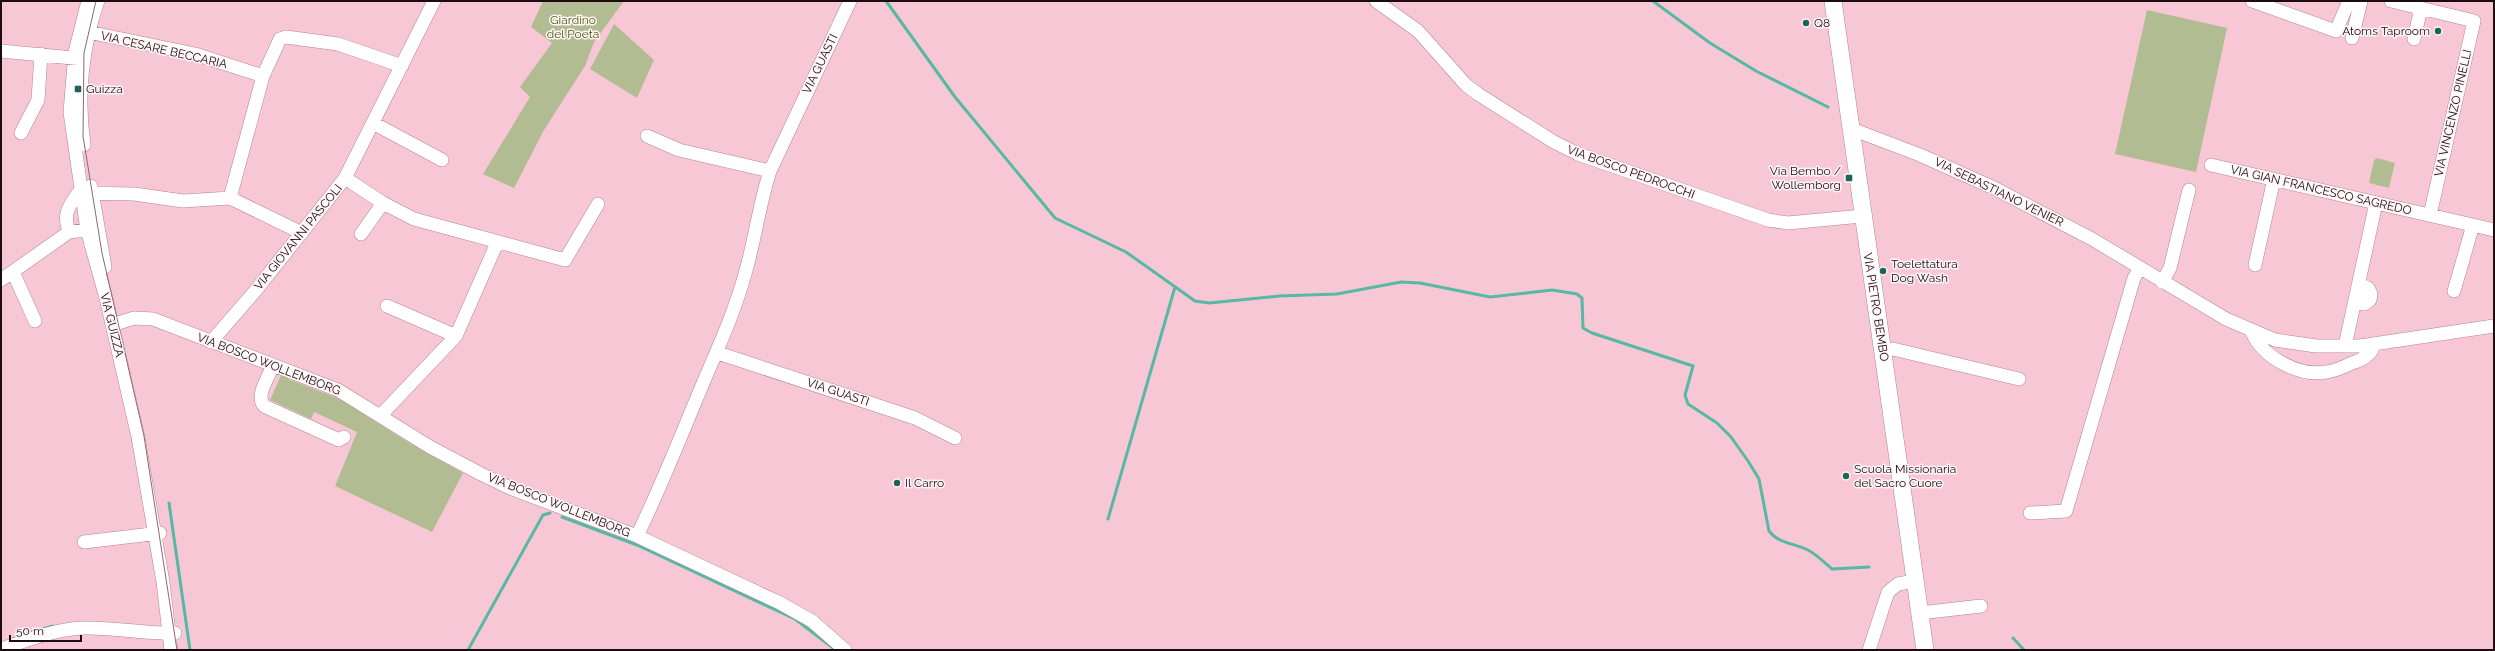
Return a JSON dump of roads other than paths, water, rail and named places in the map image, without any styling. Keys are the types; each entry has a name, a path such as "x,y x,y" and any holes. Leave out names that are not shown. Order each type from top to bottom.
{"main road":[{"name":"VIA PIETRO BEMBO","path":"1833,1 1862,216 1925,650"}],"street":[{"name":"VIA GUIZZA","path":"88,1 79,58 87,192 92,230 144,436 172,633 177,650"},
{"name":"VIA GUIZZA","path":"79,58 98,1"},
{"name":"VIA GIOVANNI PASCOLI","path":"211,342 302,234 345,178 434,1"},
{"name":"VIA GUASTI","path":"637,536 663,482 702,386 718,353 745,274 762,194 770,171 850,1"},
{"name":"VIA BOSCO PEDROCCHI","path":"1376,1 1418,31 1478,94 1554,142 1578,154 1768,220 1788,223 1862,216"},
{"path":"2252,1 2336,31 2349,1"},
{"path":"2352,38 2361,1"},
{"name":"VIA VINCENZO PINELLI","path":"2391,1 2474,21 2430,215"},
{"path":"2414,39 2421,8"},
{"name":"VIA CESARE BECCARIA","path":"88,32 194,54 263,76"},
{"path":"230,198 263,76 280,39 286,37 338,44 402,66"},
{"path":"1,51 79,58"},
{"path":"22,133 38,100 41,54"},
{"path":"372,123 442,160"},
{"name":"VIA SEBASTIANO VENIER","path":"1851,132 1857,131 1889,142 1994,188 2070,227 2162,282 2252,332 2295,344 2345,346 2374,344 2494,326"},
{"path":"647,136 679,150 770,171"},
{"name":"VIA GIAN FRANCESCO SAGREDO","path":"2211,165 2430,215"},
{"path":"345,178 383,203 414,219 497,243 565,260 598,204"},
{"path":"2255,265 2274,179"},
{"path":"2162,282 2170,268 2189,190"},
{"path":"69,232 65,220 66,213 72,200 78,193 87,192 134,194 183,201 230,198 302,234"},
{"path":"361,234 383,203"},
{"path":"2345,346 2376,203"},
{"path":"2430,215 2494,230"},
{"path":"2454,291 2473,225"},
{"path":"1,280 69,232 92,230"},
{"path":"381,415 456,336 497,243"},
{"path":"2030,513 2066,512 2134,278 2140,268"},
{"path":"13,272 35,322"},
{"path":"388,306 456,336"},
{"name":"VIA BOSCO WOLLEMBORG","path":"115,324 141,318 153,319 338,390 381,415 430,447 504,485 637,536 786,606 812,620 845,650"},
{"name":"VIA SEBASTIANO VENIER","path":"2252,332 2258,344 2270,355 2292,367 2308,373 2326,372 2359,361 2372,351 2374,344"},
{"path":"1882,350 1893,349 2019,379"},
{"name":"VIA GUASTI","path":"718,353 915,418 955,438"},
{"path":"273,365 260,396 260,402 264,406 339,440 344,437"},
{"path":"84,542 157,533"},
{"path":"1869,650 1888,592 1898,584 1915,581"},
{"path":"1920,613 1981,606"},
{"path":"1,649 38,636 76,628 172,633"},
{"name":"VIA GUIZZA","path":"172,633 172,650"}],"waterway":[{"path":"886,1 955,97 1055,218 1126,252 1195,301 1209,303 1279,296 1337,294 1401,282 1420,283 1490,297 1552,290 1577,294 1582,298 1583,328 1592,333 1693,366 1685,395 1688,404 1717,423 1731,437 1748,461 1759,479 1769,531 1773,535 1782,541 1808,550 1832,569 1869,567"},
{"path":"1653,1 1710,43 1756,71 1828,107"},
{"path":"1108,519 1175,287"},
{"path":"169,503 190,650"},
{"path":"468,650 543,515 550,513"},
{"path":"562,517 637,545 795,619 833,648"},
{"path":"16,637 53,626"},
{"path":"2013,638 2024,650"}],"tram line":[{"path":"96,1 84,53 83,136 102,253 144,436 177,650"}],"place":[{"name":"Q8","path":"1806,23"},
{"name":"Atoms Taproom","path":"2438,31"},
{"name":"Guizza","path":"78,89"},
{"name":"Via Bembo / Wollemborg","path":"1849,178"},
{"name":"Toelettatura Dog Wash","path":"1883,271"},
{"name":"Scuola Missionaria del Sacro Cuore","path":"1846,476"},
{"name":"Il Carro","path":"897,483"}],"park label":[{"name":"Giardino del Poeta","path":"573,27"}]}
